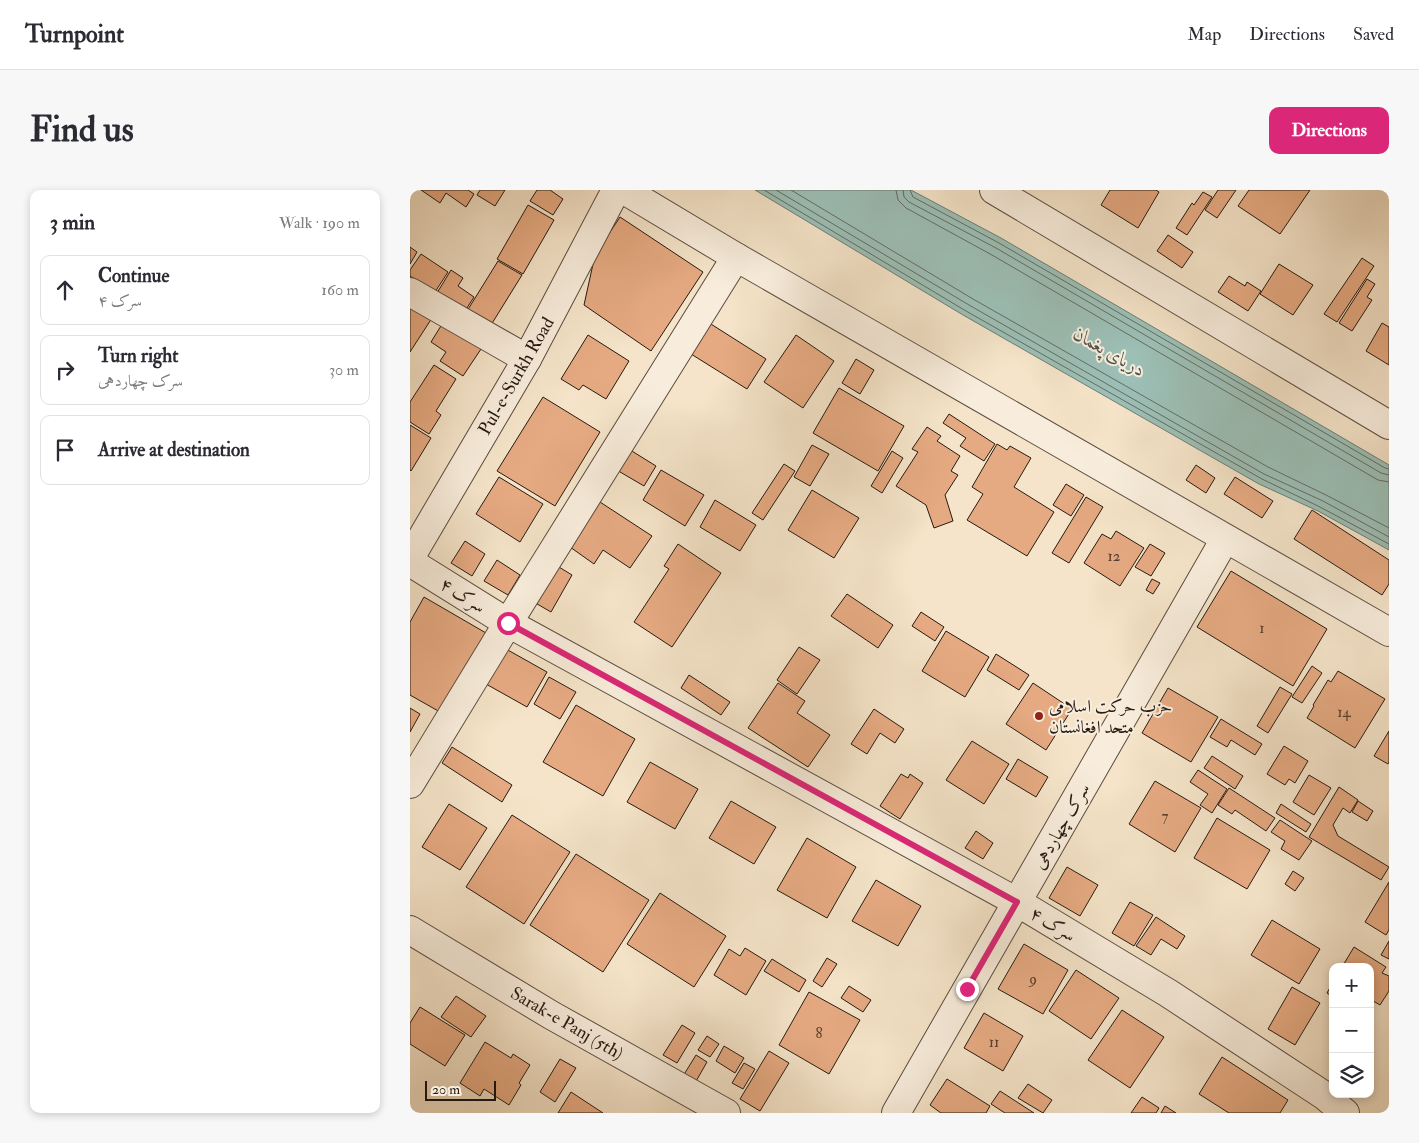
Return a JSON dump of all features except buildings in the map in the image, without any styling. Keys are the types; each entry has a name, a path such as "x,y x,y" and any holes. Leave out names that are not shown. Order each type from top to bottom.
{"street":[{"name":"Pul-e-Surkh Road","path":"410,558 527,359 616,190"},
{"path":"624,190 736,258 1389,632"},
{"path":"994,190 1389,425"},
{"path":"410,784 508,623 736,258"},
{"path":"410,292 527,359"},
{"name":"سرک چهاردهی","path":"896,1113 1225,538"},
{"name":"سرک ۴","path":"410,562 508,623 1017,902 1168,994 1325,1096 1345,1113"},
{"name":"Sarak-e Panj (5th)","path":"410,930 551,1014 726,1113"}],"water":[{"name":"دریای پغمان","path":"755,190 911,190 1001,238 1389,465 1389,550 1318,511 1259,484 963,315"}],"place":[{"name":"حزب حرکت اسلامی متحد افغانستان","path":"1039,716"}],"route":[{"path":"508,623 1017,902 967,989"}]}
